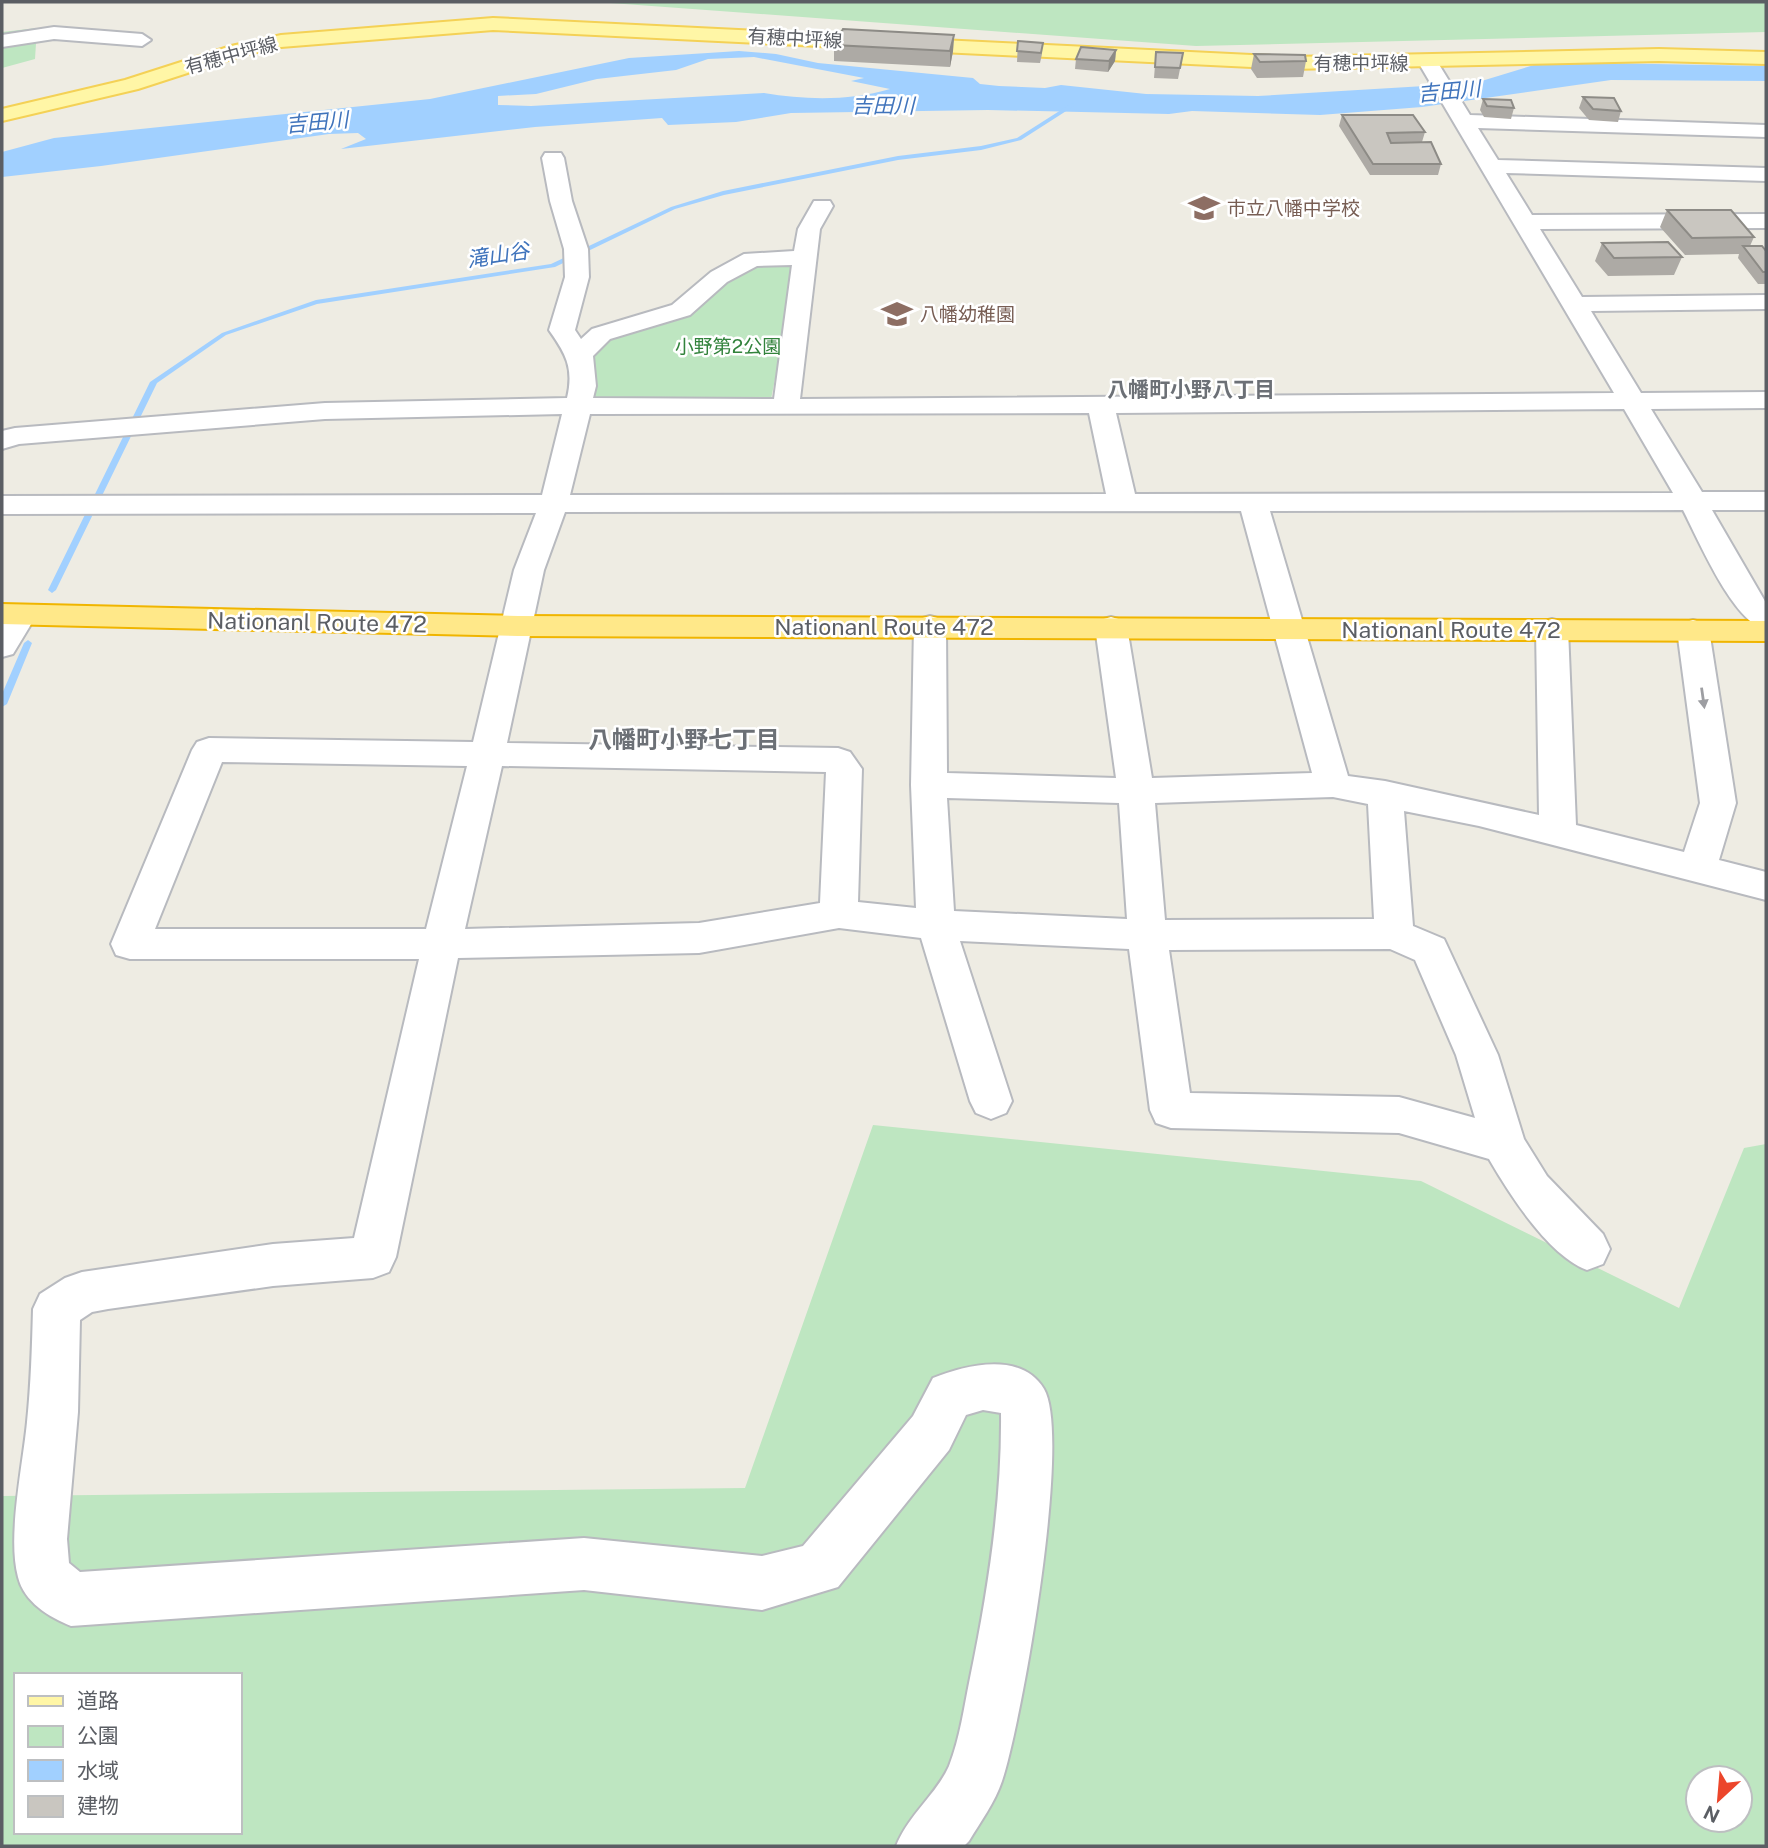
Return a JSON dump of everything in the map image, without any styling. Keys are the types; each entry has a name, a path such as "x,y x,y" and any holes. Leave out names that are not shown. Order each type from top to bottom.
{"highway":[{"name":"Nationanl Route 472","path":"11,615 519,626 1111,626 1766,631"}],"main road":[{"name":"有穂中坪線","path":"2,115 131,85 238,50 281,41 493,24 1291,63 1430,65 1522,57 1659,55 1766,58"}],"street":[{"path":"2,41 54,32 89,33 142,40"},
{"path":"1430,65 1692,500 1750,605 1766,620"},
{"path":"1462,121 1766,131"},
{"path":"553,158 561,201 576,249 577,277 562,330 580,355 583,386 554,503 528,570 519,626 442,944 373,1257 273,1265 108,1288 82,1293 57,1309 53,1412 41,1539 44,1576 71,1599 584,1564 762,1583 819,1567 931,1433 950,1395 983,1387 1014,1391 1026,1405 1025,1492 1006,1637 988,1728 973,1781 948,1820 926,1846"},
{"path":"1489,166 1766,174"},
{"path":"786,407 809,229 821,206"},
{"path":"1524,222 1766,221"},
{"path":"580,355 601,334 681,310 719,277 752,259 805,258"},
{"path":"1573,304 1766,302"},
{"path":"2,441 15,436 325,411 577,406 1766,400"},
{"path":"1101,405 1122,502"},
{"path":"2,505 1766,500"},
{"path":"1253,501 1291,627 1333,785"},
{"path":"2,647 11,615"},
{"path":"930,626 929,785 936,925 991,1101"},
{"path":"1111,626 1136,791 1147,935 1171,1110 1399,1115 1504,1145"},
{"path":"1552,629 1558,833"},
{"path":"1693,631 1718,803 1698,867"},
{"path":"839,914 844,769 838,760 209,750 130,944 442,944 699,938 839,914 936,925 1147,935 1394,934 1430,950 1477,1055 1504,1145 1531,1190 1587,1249"},
{"path":"929,785 1136,791 1333,785 1385,793 1558,833 1766,886"},
{"path":"1385,793 1394,934"}],"green space":[{"path":"597,2 1766,2 1766,32 1196,46"},
{"path":"37,28 35,59 2,68 2,32"},
{"name":"小野第2公園","path":"795,262 771,399 592,398 592,358 606,341 680,318 725,282 757,263"},
{"path":"873,1125 1421,1181 1679,1308 1744,1148 1766,1144 1766,1846 2,1846 2,1496 745,1488"}],"water":[{"name":"吉田川","path":"739,51 776,54 818,63 973,78 980,84 1045,88 1061,85 1146,94 1258,96 1475,83 1544,62 1766,66 1766,81 1611,80 1422,107 1320,115 988,110 791,113 736,122 668,125 662,118 535,127 341,149 366,139 358,133 329,134 2,177 2,152 54,138 430,99 629,58","holes":["754,57 864,78 851,81 890,89 859,96 827,98 764,93 531,106 498,105 498,96 536,94 597,79 676,70 708,59"]}],"building":[{"path":"843,29 954,35 950,51 834,45"},
{"path":"1018,41 1043,43 1041,53 1017,51"},
{"path":"1081,47 1116,50 1109,61 1076,59"},
{"path":"1156,52 1183,53 1180,68 1155,67"},
{"path":"1254,54 1305,55 1306,61 1260,62"},
{"path":"1583,97 1614,98 1621,111 1593,109"},
{"path":"1483,99 1511,100 1514,108 1487,106"},
{"path":"1342,115 1413,115 1425,132 1387,133 1391,143 1431,142 1441,164 1373,164"},
{"path":"1667,210 1731,210 1754,237 1692,238"},
{"path":"1668,242 1682,257 1614,258 1602,243"},
{"path":"1743,246 1762,246 1766,251 1766,272 1763,272"}],"waterway":[{"name":"滝山谷","path":"52,590 154,382 224,334 316,302 553,266 673,208 723,193 898,158 981,148 1019,139 1072,105"},
{"name":"滝山谷","path":"2,704 28,643"}],"place":[{"name":"市立八幡中学校","path":"1204,208"},
{"name":"八幡幼稚園","path":"897,314"}],"district":[{"name":"八幡町小野八丁目","path":"1191,389"},
{"name":"八幡町小野七丁目","path":"684,739"}]}
